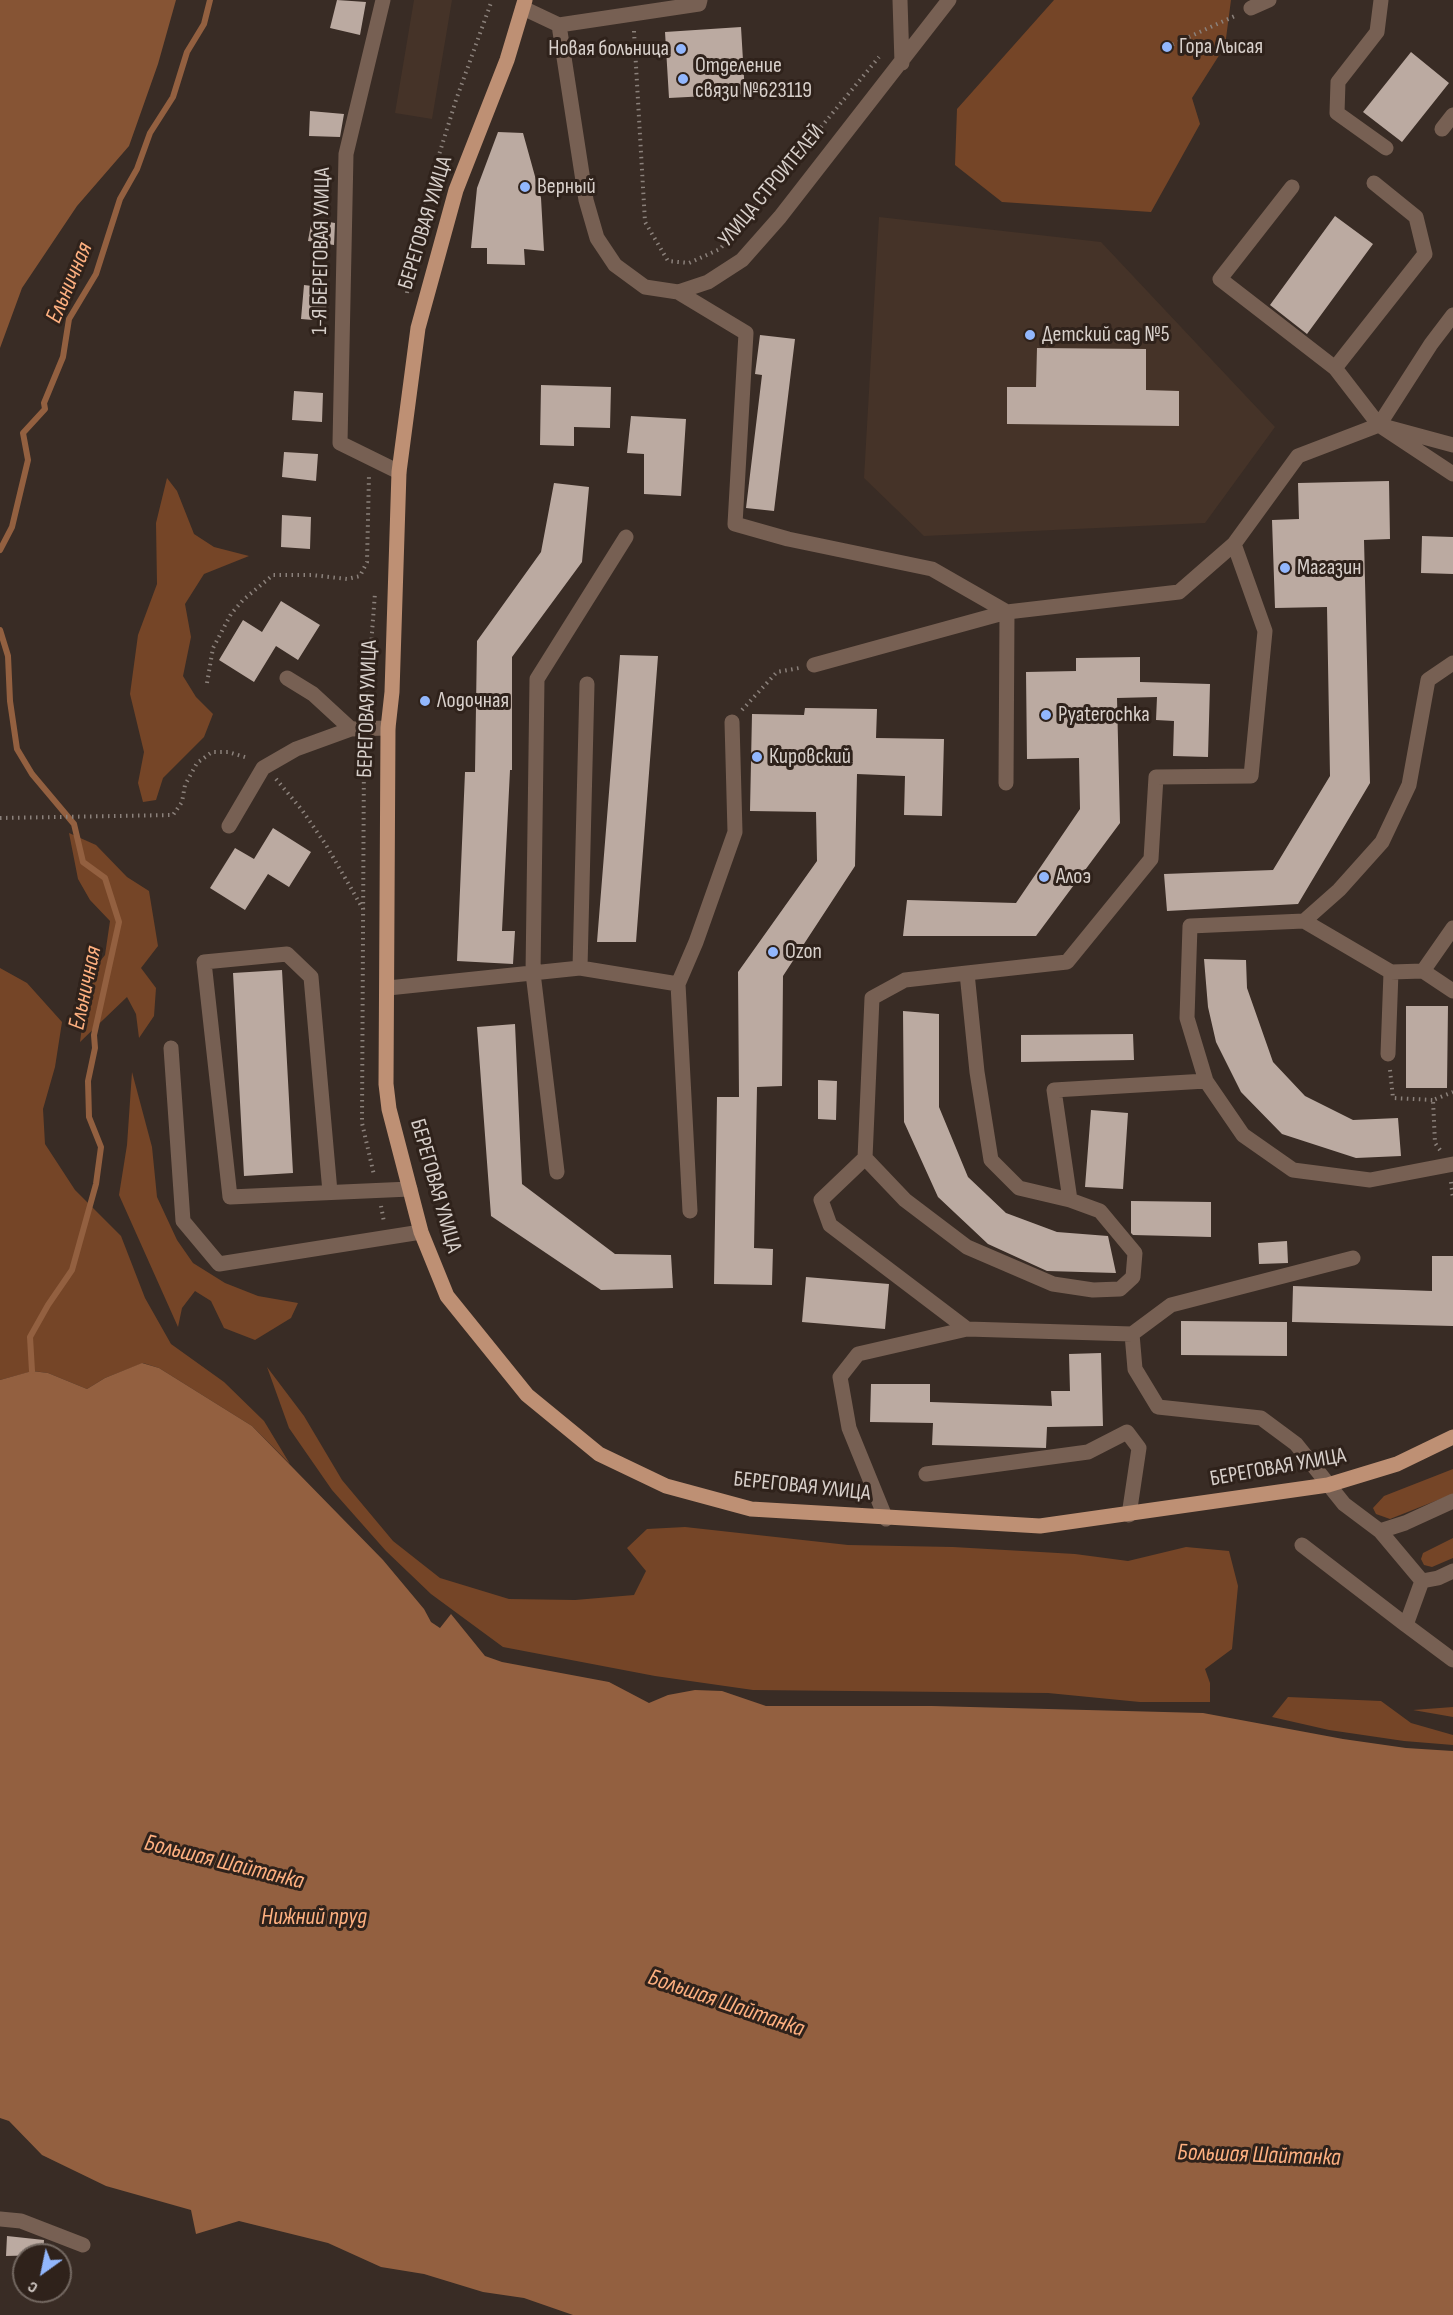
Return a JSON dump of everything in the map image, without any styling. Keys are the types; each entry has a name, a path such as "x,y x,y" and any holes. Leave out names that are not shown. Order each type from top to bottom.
{"main road":[{"name":"БЕРЕГОВАЯ УЛИЦА","path":"524,4 507,60 456,190 418,328 399,472 392,692 388,728 386,1084 389,1109 421,1232 447,1296 527,1395 599,1454 666,1486 751,1509 886,1519 1040,1526 1328,1485 1397,1464 1453,1437"}],"street":[{"name":"1-Я БЕРЕГОВАЯ УЛИЦА","path":"383,0 346,154 340,442 399,472"},
{"path":"900,0 902,63"},
{"name":"УЛИЦА СТРОИТЕЛЕЙ","path":"560,25 586,200 597,238 615,265 645,286 678,292 708,282 742,260 780,217 949,0"},
{"path":"1251,8 1269,0"},
{"path":"1382,0 1377,32 1338,82 1337,113 1386,148"},
{"path":"524,4 560,25 699,1"},
{"path":"1442,129 1453,115"},
{"path":"1335,368 1425,254 1416,217 1374,183"},
{"path":"1292,187 1220,279 1335,368 1379,425 1453,474"},
{"path":"678,292 746,333 735,524 788,539 932,569 1007,612"},
{"path":"1379,425 1431,344 1453,315"},
{"path":"814,665 1007,612 1179,592 1234,544 1298,456 1379,425 1453,445"},
{"path":"557,1172 533,973 537,679 626,537"},
{"path":"967,1329 830,1225 821,1200 865,1158 872,998 905,980 1067,962 1151,860 1156,777 1251,776 1265,631 1234,544"},
{"path":"1006,783 1007,612"},
{"path":"1304,921 1339,890 1382,842 1409,785 1428,680 1453,663"},
{"path":"287,678 313,694 351,729"},
{"path":"580,968 587,684"},
{"path":"690,1211 678,984 696,942 735,832 732,722"},
{"path":"229,826 263,768 296,749 351,729 388,728"},
{"path":"1453,991 1423,971 1391,972 1304,921 1190,926 1187,1018 1206,1081 1242,1135 1293,1170 1370,1180 1453,1164"},
{"path":"1423,971 1453,928"},
{"path":"330,1192 311,977 287,954 204,962 230,1197 410,1189"},
{"path":"388,988 580,968 678,984"},
{"path":"1388,1054 1391,972"},
{"path":"865,1158 905,1200 967,1247 1053,1284 1093,1290 1120,1289 1133,1277 1135,1253 1100,1211 1070,1200 1020,1188 991,1160 977,1072 967,973"},
{"path":"171,1048 183,1221 219,1264 421,1232"},
{"path":"1070,1200 1054,1090 1206,1081"},
{"path":"886,1519 849,1428 840,1377 858,1354 967,1329 1132,1334 1171,1305 1353,1258"},
{"path":"1132,1334 1135,1369 1158,1407 1261,1418 1296,1444 1350,1509 1380,1531 1422,1581"},
{"path":"926,1474 1088,1452 1126,1432 1138,1448 1129,1515"},
{"path":"1380,1531 1405,1523 1453,1501"},
{"path":"1302,1545 1453,1660"},
{"path":"1422,1581 1453,1572"},
{"path":"1406,1625 1422,1581"},
{"path":"0,2219 21,2221 83,2245"}],"path":[{"path":"1167,47 1251,8"},
{"path":"634,14 645,222 668,261 689,263 720,249 901,30"},
{"path":"207,683 213,648 231,614 243,600 273,576 312,575 346,579 360,576 367,562 368,478 375,460"},
{"path":"732,722 777,672 814,665"},
{"path":"0,818 141,818 173,815 182,802 186,785 197,763 212,753 228,752 246,757 278,781 326,845 363,909"},
{"path":"1388,1054 1393,1098 1433,1100 1453,1092"},
{"path":"1433,1100 1435,1143"}],"shaded area":[{"path":"0,0 176,0 158,64 129,146 77,206 22,288 0,348"},
{"path":"414,0 452,0 432,119 395,113"},
{"path":"1054,0 1231,0 1225,46 1192,98 1200,124 1151,212 1002,202 955,165 957,109"},
{"name":"Детский сад №5","path":"879,217 1101,242 1275,427 1205,523 924,536 864,478"},
{"path":"167,478 177,491 194,534 214,547 249,556 204,574 185,604 191,637 183,676 196,697 213,714 204,737 163,778 156,800 143,802 138,783 144,752 130,694 138,635 157,584 156,523"},
{"path":"69,833 96,845 127,877 149,891 158,946 141,968 156,988 154,1016 139,1038 136,1014 127,997 80,1042 85,1004 94,969 105,955 110,921 90,900 78,879"},
{"path":"0,968 27,983 62,1022 55,1067 43,1109 45,1144 75,1190 121,1236 145,1298 171,1344 224,1382 264,1421 290,1464 252,1426 159,1368 143,1363 105,1378 87,1389 48,1373 33,1371 0,1380"},
{"path":"132,1072 152,1147 157,1197 177,1240 193,1263 225,1283 258,1296 298,1303 291,1318 255,1340 224,1328 211,1301 195,1291 182,1308 178,1327 119,1195 127,1145"},
{"path":"267,1367 304,1416 342,1480 393,1541 440,1578 509,1599 575,1600 634,1595 646,1571 627,1548 647,1529 685,1527 848,1545 953,1547 1075,1554 1128,1561 1186,1547 1229,1551 1238,1586 1232,1649 1205,1669 1210,1683 1210,1702 1140,1702 1048,1693 753,1690 655,1676 503,1647 431,1594 386,1551 332,1490 289,1428"},
{"path":"1453,1469 1453,1494 1390,1519 1376,1514 1373,1508 1384,1496"},
{"path":"1453,1538 1453,1558 1432,1567 1424,1565 1421,1559 1423,1553"},
{"path":"1288,1697 1381,1701 1411,1723 1453,1735 1453,1745 1404,1741 1329,1730 1272,1717"},
{"path":"1453,1707 1453,1717 1413,1710"}],"water":[{"name":"Нижний пруд","path":"142,1363 159,1368 252,1426 383,1560 424,1609 431,1622 440,1628 451,1614 485,1656 502,1662 609,1682 649,1703 668,1695 695,1690 722,1691 766,1706 932,1706 1203,1713 1343,1739 1406,1748 1453,1751 1453,2315 573,2315 524,2298 483,2292 424,2274 381,2267 328,2243 239,2221 196,2234 191,2210 106,2186 42,2155 9,2121 0,2118 0,1380 32,1371 48,1373 87,1389 105,1378"}],"building":[{"path":"337,0 366,2 360,35 330,28"},
{"path":"741,27 745,94 669,98 665,32"},
{"path":"1411,52 1449,83 1402,142 1363,112"},
{"path":"310,111 344,114 340,137 309,136"},
{"path":"498,132 523,133 541,198 544,251 524,249 525,265 487,264 487,248 471,248 477,188"},
{"path":"1335,216 1373,244 1307,334 1270,305"},
{"path":"312,219 335,223 334,245 308,241"},
{"path":"304,285 328,288 325,321 301,319"},
{"path":"760,335 795,339 774,511 746,508 762,375 755,374"},
{"path":"1037,348 1146,349 1146,390 1179,391 1179,426 1007,424 1007,387 1036,387"},
{"path":"541,385 611,387 610,428 574,427 574,446 540,445"},
{"path":"294,391 323,393 322,422 292,420"},
{"path":"631,416 686,419 681,496 644,494 644,454 627,453"},
{"path":"284,452 318,454 316,481 282,477"},
{"path":"1389,481 1390,539 1364,540 1370,783 1298,904 1167,911 1164,874 1273,870 1330,776 1327,607 1275,608 1272,520 1299,519 1298,483"},
{"path":"554,483 589,487 582,562 512,657 512,770 510,770 502,931 515,931 513,964 457,961 465,772 475,772 477,641 541,552"},
{"path":"282,515 311,517 310,549 281,547"},
{"path":"1422,536 1453,537 1453,574 1421,573"},
{"path":"281,601 320,625 298,660 276,646 254,682 219,660 243,620 262,632"},
{"path":"620,655 658,656 636,942 597,942"},
{"path":"1140,657 1140,682 1210,684 1208,757 1173,756 1174,721 1156,720 1157,697 1117,698 1120,823 1036,936 903,936 907,900 1016,903 1080,809 1079,758 1027,759 1026,672 1076,671 1076,658"},
{"path":"805,708 877,709 876,738 944,739 942,816 904,815 905,776 857,774 855,866 783,976 782,1086 757,1087 754,1248 773,1249 772,1285 714,1284 717,1097 739,1097 738,972 817,861 816,812 750,811 752,714 804,715"},
{"path":"273,828 311,852 289,887 268,874 245,910 210,888 235,848 254,859"},
{"path":"1204,959 1246,960 1247,988 1273,1062 1305,1096 1353,1120 1398,1118 1401,1156 1356,1158 1282,1134 1241,1092 1216,1042 1208,1007"},
{"path":"282,970 293,1173 244,1176 233,973"},
{"path":"1406,1006 1448,1006 1447,1088 1406,1088"},
{"path":"903,1011 939,1014 939,1107 968,1177 1006,1213 1057,1232 1108,1236 1116,1273 1047,1271 988,1244 938,1197 904,1122"},
{"path":"515,1024 522,1184 615,1254 671,1255 673,1288 601,1290 491,1216 477,1027"},
{"path":"1133,1034 1134,1060 1021,1062 1021,1035"},
{"path":"818,1080 837,1081 836,1120 818,1119"},
{"path":"1091,1110 1128,1113 1123,1189 1085,1187"},
{"path":"1131,1201 1211,1202 1211,1237 1133,1235 1131,1233"},
{"path":"1287,1241 1288,1263 1259,1264 1258,1243"},
{"path":"1432,1256 1453,1256 1453,1326 1292,1322 1293,1286 1432,1291"},
{"path":"806,1277 889,1284 885,1329 802,1322"},
{"path":"1181,1321 1287,1322 1287,1356 1181,1355"},
{"path":"1101,1353 1103,1426 1047,1427 1046,1448 932,1445 933,1423 870,1422 871,1384 930,1384 930,1402 1052,1406 1051,1391 1070,1391 1069,1354"},
{"path":"7,2236 44,2240 44,2243 12,2243 12,2256 6,2256"}],"waterway":[{"name":"Ельничная","path":"0,550 12,527 28,460 23,433 45,409 44,403 63,357 69,319 96,274 120,199 137,169 150,133 173,97 187,52 204,24 210,0"},
{"name":"Ельничная","path":"0,630 8,656 10,701 17,749 32,774 74,824 83,862 105,878 119,922 94,1035 95,1048 88,1081 89,1117 101,1147 96,1184 72,1270 30,1337 32,1371"}],"place":[{"name":"Гора Лысая","path":"1167,47"},
{"name":"Новая больница","path":"681,49"},
{"name":"Отделение связи №623119","path":"683,79"},
{"name":"Верный","path":"525,187"},
{"name":"Детский сад №5","path":"1030,335"},
{"name":"Магазин","path":"1285,568"},
{"name":"Лодочная","path":"425,701"},
{"name":"Pyaterochka","path":"1046,715"},
{"name":"Кировский","path":"757,757"},
{"name":"Алоэ","path":"1044,877"},
{"name":"Ozon","path":"773,952"}],"water label":[{"name":"Большая Шайтанка","path":"224,1863"},
{"name":"Большая Шайтанка","path":"726,2004"},
{"name":"Большая Шайтанка","path":"1259,2156"}]}
